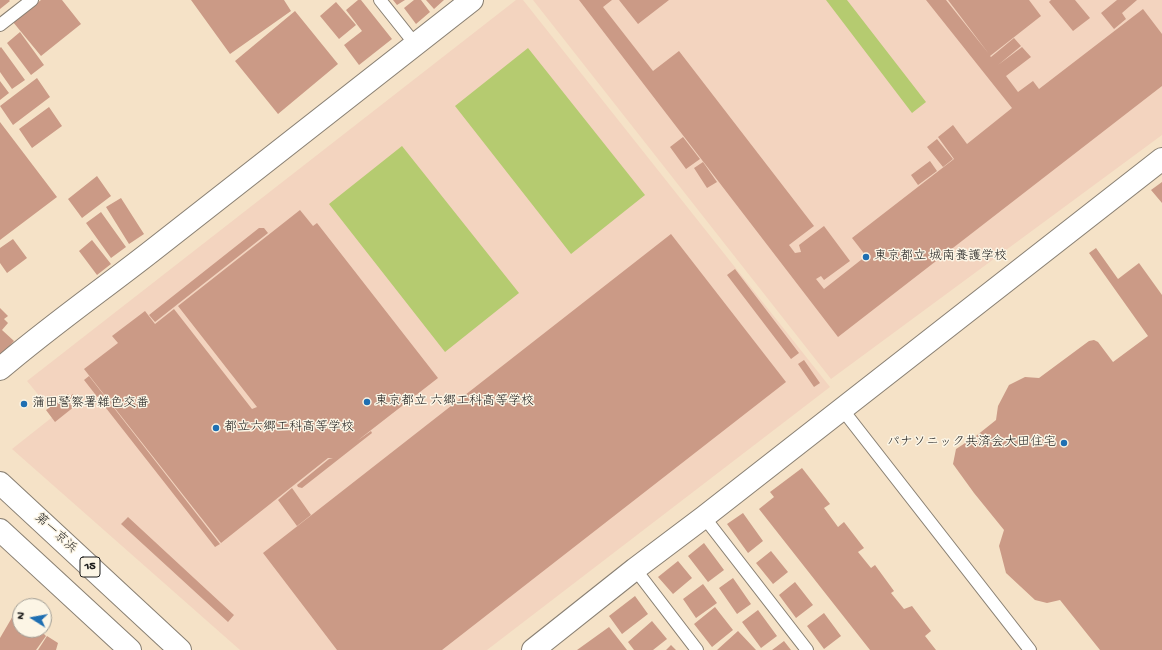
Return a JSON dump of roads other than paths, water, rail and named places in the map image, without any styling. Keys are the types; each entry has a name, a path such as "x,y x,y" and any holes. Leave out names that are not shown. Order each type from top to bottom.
{"main road":[{"path":"0,369 38,337 152,250 472,0"},
{"path":"533,650 635,568 704,517 1162,159"},
{"name":"第一京浜","path":"0,483 180,650"},
{"path":"0,530 130,650"}],"lane":[{"path":"0,25 32,0"},
{"path":"380,0 415,44"},
{"path":"842,409 1030,650"},
{"path":"704,517 807,650"},
{"path":"635,568 697,650"}],"place":[{"name":"東京都立 城南養護学校","path":"866,257"},
{"name":"東京都立 六郷工科高等学校","path":"367,402"},
{"name":"蒲田警察署雑色交番","path":"24,404"},
{"name":"都立六郷工科高等学校","path":"216,428"},
{"name":"パナソニック共済会大田住宅","path":"1064,443"}]}
